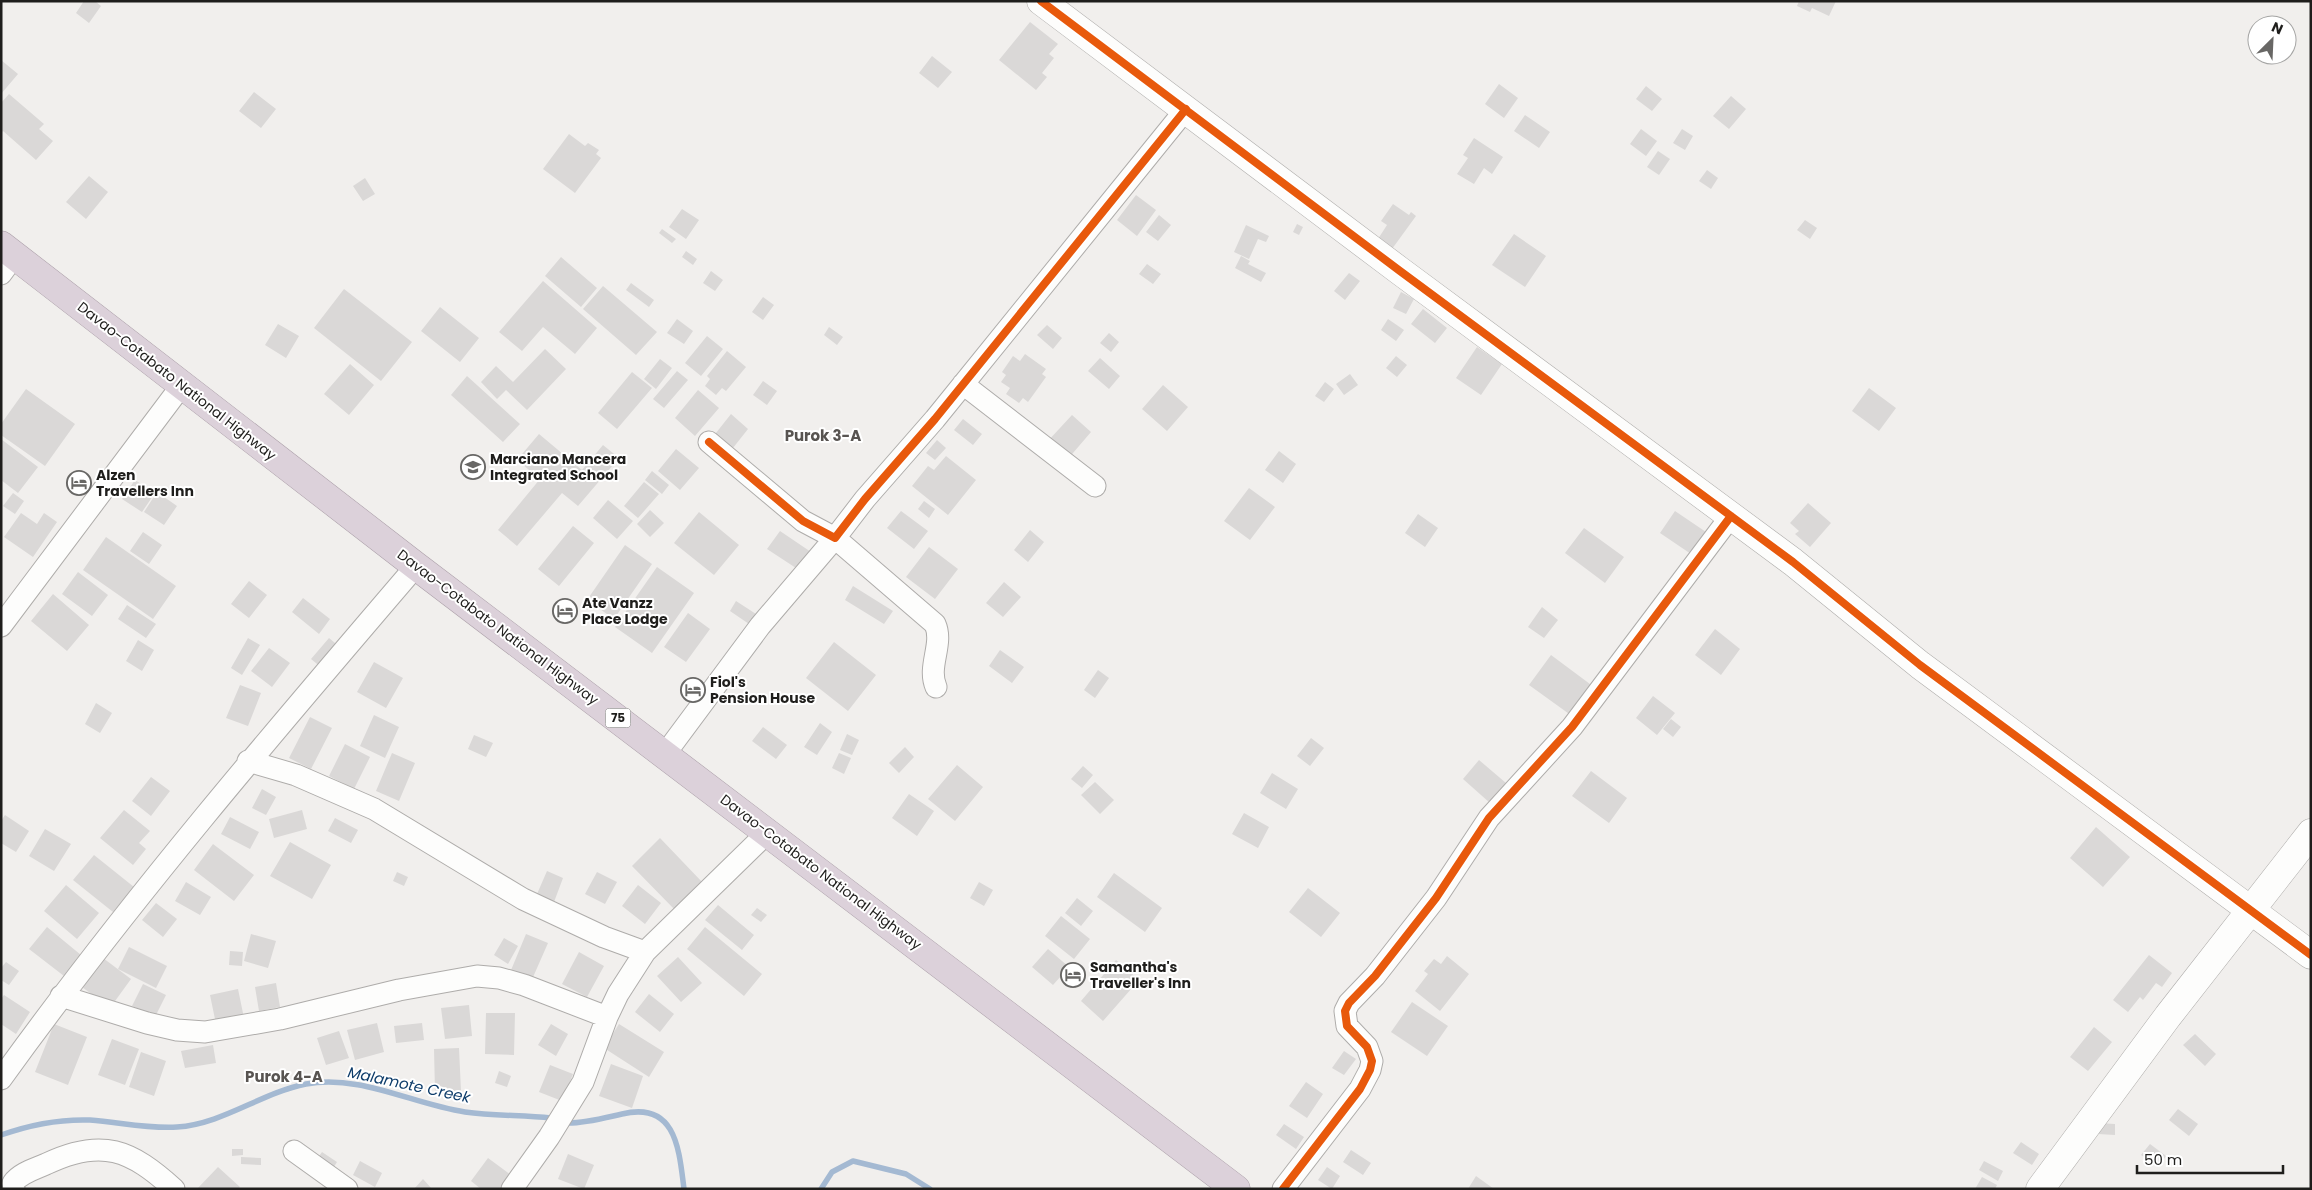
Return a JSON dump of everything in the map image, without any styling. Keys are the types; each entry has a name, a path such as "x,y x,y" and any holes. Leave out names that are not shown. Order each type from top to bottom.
{"highway":[{"name":"Davao-Cotabato National Highway","path":"6,258 182,385 416,566 768,832 1226,1186"}],"street":[{"path":"1041,1 1400,271 1793,562 1920,665 2311,954"},
{"path":"665,754 760,626 963,384 1186,109"},
{"path":"963,384 1095,486"},
{"path":"1,626 182,385"},
{"path":"709,442 803,521 835,538 935,624 938,631 933,673 936,687"},
{"path":"1283,1189 1360,1089 1370,1070 1372,1061 1367,1047 1347,1026 1345,1020 1349,1003 1375,976 1436,898 1489,818 1572,727 1731,516"},
{"path":"1,1079 61,996 248,761 416,566"},
{"path":"248,761 296,775 374,809 523,899 604,937 644,952"},
{"path":"512,1189 549,1137 583,1082 607,1017 618,994 644,952 768,832"},
{"path":"2040,1189 2251,909 2311,834"},
{"path":"61,996 147,1023 176,1030 205,1032 280,1019 408,988 477,976 499,978 524,985 607,1017"},
{"path":"14,1189 13,1184 21,1176 64,1155 82,1151 104,1150 124,1153 138,1159 174,1189"},
{"path":"294,1151 347,1189"}],"building":[{"path":"84,1 95,1 101,6 89,23 76,13"},
{"path":"1799,1 1836,1 1829,16 1812,8 1810,12 1797,6"},
{"path":"1030,22 1058,44 1049,54 1054,58 1042,73 1047,77 1036,90 999,60"},
{"path":"932,56 952,72 938,88 919,73"},
{"path":"1,60 18,74 1,94"},
{"path":"1499,84 1518,98 1504,118 1485,104"},
{"path":"1646,86 1662,99 1652,111 1636,99"},
{"path":"254,92 276,109 261,128 239,111"},
{"path":"9,94 44,124 39,129 53,141 36,160 3,131 1,133 1,103"},
{"path":"1731,96 1746,109 1729,129 1713,116"},
{"path":"1525,115 1550,132 1539,148 1514,131"},
{"path":"1641,129 1657,141 1646,156 1630,144"},
{"path":"1682,129 1693,136 1685,150 1673,143"},
{"path":"569,134 585,146 588,143 599,150 596,154 601,158 575,193 543,169"},
{"path":"1474,138 1503,157 1492,174 1484,168 1474,184 1457,174 1468,158 1463,155"},
{"path":"1658,151 1670,159 1659,175 1647,167"},
{"path":"1707,170 1718,178 1711,189 1699,181"},
{"path":"89,176 108,192 86,219 66,202"},
{"path":"365,178 375,194 363,201 353,186"},
{"path":"1136,195 1156,210 1137,236 1117,220"},
{"path":"1393,204 1409,215 1411,212 1416,216 1392,249 1378,239 1387,225 1381,221"},
{"path":"682,209 699,220 686,239 669,227"},
{"path":"1159,215 1171,225 1158,241 1146,232"},
{"path":"1805,220 1817,228 1810,239 1797,230"},
{"path":"1297,224 1303,227 1299,235 1293,232"},
{"path":"1246,225 1269,236 1266,242 1258,239 1249,259 1234,252"},
{"path":"662,229 676,239 672,243 659,233"},
{"path":"1514,234 1546,256 1525,287 1492,265"},
{"path":"686,251 697,259 693,265 682,257"},
{"path":"1241,256 1250,261 1248,264 1266,273 1261,282 1235,268"},
{"path":"561,257 597,288 581,307 545,276"},
{"path":"1147,264 1161,274 1153,284 1139,274"},
{"path":"711,271 723,280 715,291 703,283"},
{"path":"1349,273 1360,281 1345,300 1334,291"},
{"path":"543,281 597,328 575,354 543,327 522,351 499,332"},
{"path":"631,283 654,300 649,307 626,290"},
{"path":"603,286 657,332 636,355 583,309"},
{"path":"344,289 412,342 381,381 314,328"},
{"path":"1401,292 1414,299 1406,314 1393,308"},
{"path":"763,297 774,305 763,320 752,312"},
{"path":"440,307 479,338 460,362 421,331"},
{"path":"1423,309 1447,328 1435,343 1411,324"},
{"path":"677,319 693,331 684,344 667,333"},
{"path":"1388,319 1404,330 1396,341 1381,330"},
{"path":"278,324 299,336 286,358 265,345"},
{"path":"1047,325 1062,338 1053,349 1037,335"},
{"path":"829,327 843,337 837,345 824,335"},
{"path":"1109,333 1119,342 1111,352 1100,343"},
{"path":"707,336 723,349 701,376 685,363"},
{"path":"1477,347 1502,364 1481,395 1456,378"},
{"path":"545,349 566,369 527,410 506,390 497,399 481,382 496,366 513,382"},
{"path":"727,351 746,367 726,391 722,388 716,395 705,386 710,379 707,376"},
{"path":"1025,354 1046,369 1042,374 1046,377 1028,402 1023,398 1019,403 1006,394 1010,388 1001,382 1006,375 1002,372 1013,356 1020,361"},
{"path":"1396,356 1407,365 1397,377 1386,368"},
{"path":"1100,358 1120,376 1109,389 1088,371"},
{"path":"660,359 672,368 656,389 644,379"},
{"path":"350,364 374,385 349,415 324,394"},
{"path":"677,371 688,380 664,408 653,399"},
{"path":"632,372 652,388 617,429 598,413"},
{"path":"1350,374 1358,385 1344,395 1336,384"},
{"path":"467,376 520,424 503,442 451,395"},
{"path":"763,381 777,391 767,405 753,395"},
{"path":"1325,382 1334,389 1324,402 1315,396"},
{"path":"1163,385 1188,407 1167,431 1142,409"},
{"path":"1869,388 1896,408 1879,431 1852,411"},
{"path":"26,389 75,424 45,466 1,435 1,424"},
{"path":"698,390 719,408 695,436 675,418"},
{"path":"731,414 748,429 729,453 712,438"},
{"path":"1072,415 1091,432 1067,460 1047,442"},
{"path":"963,419 982,434 973,445 954,430"},
{"path":"539,434 582,470 603,445 619,458 578,506 562,493 517,546 498,530 540,479 517,460"},
{"path":"1,439 38,467 18,493 1,480"},
{"path":"937,440 946,448 935,460 926,453"},
{"path":"676,449 699,468 680,490 658,471"},
{"path":"1279,451 1296,464 1283,483 1265,470"},
{"path":"946,456 976,480 948,515 912,486 928,466 934,470"},
{"path":"652,471 669,485 662,494 645,480"},
{"path":"135,480 155,493 142,512 122,499"},
{"path":"644,482 659,494 638,518 624,506"},
{"path":"1249,488 1275,507 1250,540 1224,521"},
{"path":"157,492 177,506 164,525 144,512"},
{"path":"13,493 24,501 15,514 3,506"},
{"path":"608,500 633,521 617,539 593,518"},
{"path":"924,501 935,509 929,518 918,509"},
{"path":"1808,503 1831,523 1810,547 1795,534 1799,531 1790,523"},
{"path":"650,510 664,523 650,537 637,524"},
{"path":"901,511 928,531 914,549 887,528"},
{"path":"1675,511 1706,532 1691,554 1660,533"},
{"path":"699,512 739,545 714,575 674,543"},
{"path":"21,513 37,524 44,513 57,522 33,557 4,537"},
{"path":"1418,514 1438,528 1425,547 1405,533"},
{"path":"573,526 594,543 559,586 538,569"},
{"path":"1584,528 1624,557 1605,583 1565,553"},
{"path":"1030,530 1044,542 1028,562 1014,550"},
{"path":"780,531 811,552 799,570 767,549"},
{"path":"143,532 162,545 149,564 130,551"},
{"path":"106,537 176,586 153,619 83,570"},
{"path":"625,545 652,564 614,619 587,600"},
{"path":"929,547 958,569 935,599 906,577"},
{"path":"657,567 694,593 652,653 615,627"},
{"path":"78,572 108,595 92,616 62,594"},
{"path":"249,581 267,595 249,618 231,604"},
{"path":"1004,582 1021,597 1003,617 986,603"},
{"path":"853,586 893,611 884,624 845,600"},
{"path":"53,594 89,625 67,651 31,621"},
{"path":"303,598 330,619 319,634 292,612"},
{"path":"736,601 756,614 749,624 730,611"},
{"path":"127,605 156,624 146,638 118,619"},
{"path":"1542,607 1558,620 1544,638 1528,627"},
{"path":"688,613 710,629 686,662 664,647"},
{"path":"1715,629 1740,649 1721,675 1695,655"},
{"path":"248,638 260,645 242,675 231,668"},
{"path":"329,638 341,648 322,668 311,659"},
{"path":"138,640 154,650 142,671 126,661"},
{"path":"834,642 876,675 848,711 806,678"},
{"path":"269,648 290,663 272,687 251,671"},
{"path":"1000,650 1024,667 1012,683 989,666"},
{"path":"1551,655 1594,687 1572,716 1529,685"},
{"path":"374,662 403,678 386,708 357,692"},
{"path":"1098,670 1109,678 1095,698 1084,690"},
{"path":"240,685 261,693 248,726 226,718"},
{"path":"1653,696 1675,713 1657,735 1636,718"},
{"path":"96,703 112,713 100,733 85,724"},
{"path":"374,715 399,727 385,758 360,746"},
{"path":"310,717 332,728 311,769 289,758"},
{"path":"1671,719 1681,727 1673,737 1663,729"},
{"path":"820,723 832,732 817,755 804,747"},
{"path":"763,727 787,745 776,759 752,741"},
{"path":"847,734 859,740 852,755 840,750"},
{"path":"474,735 493,743 486,757 468,749"},
{"path":"1311,738 1324,748 1310,766 1297,756"},
{"path":"345,744 370,757 354,789 329,776"},
{"path":"905,747 914,757 899,773 889,763"},
{"path":"392,753 415,763 399,801 376,791"},
{"path":"839,753 851,758 844,774 832,768"},
{"path":"1479,760 1506,783 1490,803 1463,779"},
{"path":"957,765 983,787 955,821 928,799"},
{"path":"1083,766 1093,775 1082,788 1071,779"},
{"path":"1591,771 1627,798 1609,823 1572,796"},
{"path":"1272,773 1298,789 1286,809 1260,793"},
{"path":"151,777 170,791 151,816 132,801"},
{"path":"1095,782 1114,800 1100,814 1081,795"},
{"path":"262,789 276,797 266,815 252,808"},
{"path":"909,794 934,811 917,836 892,818"},
{"path":"124,810 150,831 139,843 146,849 133,865 100,838"},
{"path":"302,810 307,829 274,838 269,819"},
{"path":"1244,813 1269,827 1258,848 1232,834"},
{"path":"5,815 29,831 16,852 1,843 1,821"},
{"path":"230,817 259,832 250,849 221,834"},
{"path":"335,818 358,830 351,843 328,831"},
{"path":"2096,827 2130,857 2103,887 2070,858"},
{"path":"45,829 71,844 54,871 29,856"},
{"path":"660,838 703,883 675,910 632,866"},
{"path":"290,842 331,865 312,899 270,876"},
{"path":"213,844 254,875 234,901 194,870"},
{"path":"94,855 134,887 113,912 73,880"},
{"path":"547,871 563,878 554,902 537,894"},
{"path":"397,872 408,877 404,886 393,881"},
{"path":"597,872 617,882 605,904 585,894"},
{"path":"1114,873 1162,908 1145,932 1097,897"},
{"path":"186,882 211,897 200,915 175,901"},
{"path":"979,882 993,890 984,906 970,898"},
{"path":"66,885 99,913 77,939 44,911"},
{"path":"638,885 661,903 645,924 622,906"},
{"path":"1308,888 1340,913 1321,937 1289,912"},
{"path":"1077,898 1093,911 1081,926 1065,913"},
{"path":"156,903 177,919 163,937 142,920"},
{"path":"718,905 754,935 742,950 705,920"},
{"path":"757,908 767,915 761,922 751,915"},
{"path":"1061,916 1090,939 1074,959 1045,936"},
{"path":"47,927 81,955 64,976 29,949"},
{"path":"705,927 762,974 744,996 687,949"},
{"path":"251,934 276,941 268,968 244,961"},
{"path":"526,934 548,943 530,984 509,975"},
{"path":"504,938 518,946 508,964 494,955"},
{"path":"129,947 167,966 156,988 118,969"},
{"path":"1048,949 1069,967 1053,985 1032,967"},
{"path":"230,951 243,952 242,966 229,965"},
{"path":"579,952 604,966 587,997 562,984"},
{"path":"2149,955 2172,973 2162,987 2156,983 2143,1000 2140,997 2128,1012 2113,1000"},
{"path":"1447,956 1469,974 1440,1011 1415,991 1428,974 1424,971 1434,959 1441,964"},
{"path":"678,957 702,983 681,1002 657,976"},
{"path":"103,958 131,979 110,1008 82,987"},
{"path":"1116,960 1139,980 1103,1021 1081,1001"},
{"path":"6,962 19,971 9,985 1,980 1,968"},
{"path":"276,983 280,1007 259,1011 255,987"},
{"path":"143,984 166,995 155,1017 132,1006"},
{"path":"238,989 244,1018 216,1024 210,995"},
{"path":"649,994 674,1014 660,1032 635,1012"},
{"path":"4,995 30,1012 16,1034 1,1024 1,999"},
{"path":"1412,1002 1448,1026 1427,1056 1391,1032"},
{"path":"469,1005 472,1036 445,1039 441,1008"},
{"path":"486,1013 515,1013 514,1055 485,1054"},
{"path":"377,1023 384,1052 355,1060 347,1030"},
{"path":"422,1023 424,1040 396,1043 394,1026"},
{"path":"54,1024 87,1037 68,1085 35,1072"},
{"path":"551,1024 568,1034 556,1056 538,1045"},
{"path":"619,1024 664,1052 649,1077 604,1048"},
{"path":"2094,1027 2112,1042 2088,1071 2070,1057"},
{"path":"339,1031 349,1058 326,1065 317,1038"},
{"path":"2195,1034 2216,1054 2205,1066 2183,1045"},
{"path":"112,1039 139,1049 125,1085 98,1075"},
{"path":"213,1045 216,1063 185,1068 181,1051"},
{"path":"459,1048 461,1091 435,1092 434,1049"},
{"path":"1344,1051 1356,1059 1344,1075 1332,1068"},
{"path":"141,1052 166,1061 154,1096 129,1087"},
{"path":"611,1064 643,1076 632,1108 599,1096"},
{"path":"550,1065 573,1074 562,1101 539,1092"},
{"path":"499,1071 511,1076 507,1087 495,1083"},
{"path":"1306,1082 1323,1094 1307,1118 1289,1106"},
{"path":"2178,1109 2198,1124 2189,1136 2169,1120"},
{"path":"2098,1123 2115,1124 2115,1135 2098,1134"},
{"path":"1284,1124 1304,1137 1296,1149 1276,1135"},
{"path":"2021,1142 2039,1154 2032,1165 2013,1153"},
{"path":"2150,1144 2166,1156 2158,1167 2141,1155"},
{"path":"232,1149 243,1149 243,1155 232,1156"},
{"path":"1351,1150 1371,1163 1363,1175 1343,1162"},
{"path":"322,1152 337,1162 332,1170 317,1159"},
{"path":"568,1154 594,1165 584,1189 558,1179"},
{"path":"241,1157 261,1158 261,1165 241,1164"},
{"path":"488,1158 511,1175 501,1189 481,1189 471,1181"},
{"path":"360,1161 382,1173 375,1187 353,1175"},
{"path":"1984,1161 2003,1171 1998,1181 1979,1170"},
{"path":"218,1167 240,1187 238,1189 197,1189"},
{"path":"1327,1167 1340,1176 1332,1189 1318,1180"},
{"path":"1476,1176 1494,1189 1468,1189"},
{"path":"1982,1177 1997,1185 1995,1189 1975,1189"},
{"path":"423,1179 432,1189 414,1189"}],"waterway":[{"name":"Malamote Creek","path":"1,1135 23,1128 68,1121 90,1120 155,1127 194,1125 289,1088 326,1082 366,1086 465,1112 551,1118"},
{"name":"Malamote Creek","path":"568,1123 640,1112 654,1115 664,1121 676,1144 684,1189"},
{"name":"Malamote Creek","path":"821,1189 832,1172 853,1161 906,1174 930,1189"}],"cycle path":[{"path":"1041,1 1400,271 1793,562 1920,665 2311,955"},
{"path":"709,442 803,521 835,538 865,499 935,419 1186,109"},
{"path":"1283,1189 1360,1089 1370,1070 1372,1061 1367,1047 1347,1026 1345,1011 1349,1003 1375,976 1436,898 1489,818 1572,727 1731,516"}],"place":[{"name":"Marciano Mancera Integrated School","path":"473,467"},
{"name":"Alzen Travellers Inn","path":"79,483"},
{"name":"Ate Vanzz Place Lodge","path":"565,611"},
{"name":"Fiol's Pension House","path":"693,690"},
{"name":"Samantha's Traveller's Inn","path":"1073,975"}],"district":[{"name":"Purok 3-A","path":"823,436"},
{"name":"Purok 4-A","path":"284,1077"}]}
